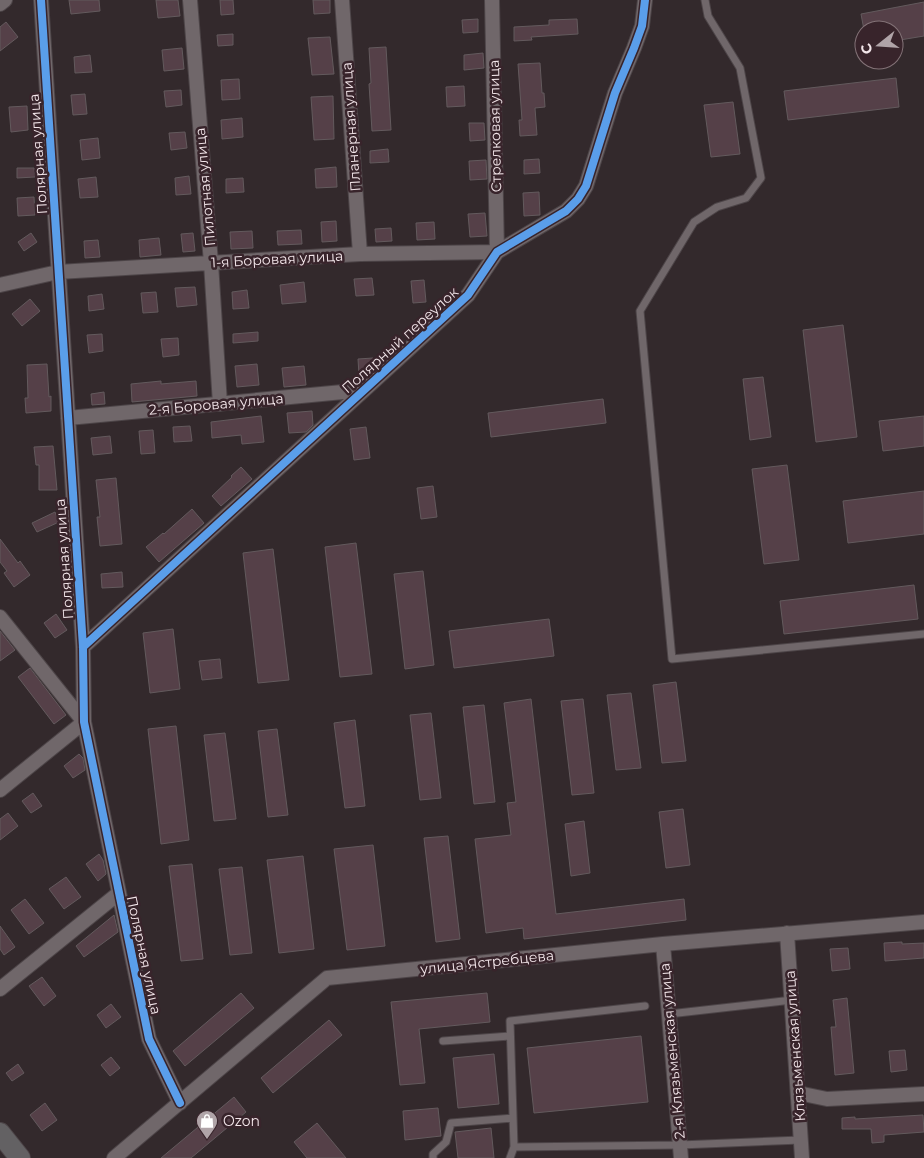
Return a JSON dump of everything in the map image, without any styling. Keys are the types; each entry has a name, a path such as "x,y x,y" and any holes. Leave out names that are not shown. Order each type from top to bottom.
{"main road":[{"path":"0,1133 20,1158"}],"street":[{"path":"0,4 5,0"},
{"name":"Полярная улица","path":"40,0 83,647 84,722 149,1039 180,1102"},
{"name":"Пилотная улица","path":"190,0 220,404"},
{"name":"Планерная улица","path":"342,0 360,254"},
{"name":"Стрелковая улица","path":"492,0 497,252"},
{"name":"Полярный переулок","path":"83,647 468,295 497,252 566,211 578,199 586,186 614,93 642,26 645,0"},
{"name":"1-я Боровая улица","path":"0,285 58,272 360,254 497,252"},
{"name":"2-я Боровая улица","path":"68,418 364,390"},
{"path":"0,617 84,722 0,790"},
{"path":"0,989 119,893"},
{"name":"улица Ястребцева","path":"114,1158 327,978 663,944 924,922"},
{"name":"Клязьменская улица","path":"787,933 802,1158"},
{"name":"2-я Клязьменская улица","path":"663,944 681,1151"},
{"path":"798,1093 827,1099 924,1094"}],"lane":[{"path":"705,0 708,16 740,68 760,178 746,198 717,207 694,222 640,311 672,659 924,634"},
{"path":"669,1014 792,1000"},
{"path":"510,1158 514,1147 510,1021 646,1006"},
{"path":"443,1041 510,1036"},
{"path":"433,1158 433,1154 446,1142 451,1123 513,1118"},
{"path":"514,1147 681,1151 801,1140"}],"building":[{"path":"69,0 99,0 100,11 71,14"},
{"path":"156,0 178,0 180,16 158,18"},
{"path":"220,0 233,0 234,14 221,15"},
{"path":"313,0 330,0 330,13 314,14"},
{"path":"924,2 924,36 904,39 904,20 862,20 861,14"},
{"path":"478,19 478,32 463,33 462,20"},
{"path":"577,19 578,34 531,37 532,40 514,41 514,27 549,25 549,20"},
{"path":"6,22 18,37 0,51 0,27"},
{"path":"233,34 233,45 218,46 217,35"},
{"path":"330,37 334,74 312,75 308,38"},
{"path":"386,47 391,130 372,131 369,48"},
{"path":"182,48 184,69 164,71 162,50"},
{"path":"483,53 484,68 464,70 464,55"},
{"path":"90,55 92,72 75,73 74,57"},
{"path":"540,63 545,107 535,108 537,135 520,136 519,120 522,120 518,64"},
{"path":"896,78 899,107 788,120 784,91"},
{"path":"239,79 240,99 222,100 221,80"},
{"path":"464,86 465,106 447,107 446,87"},
{"path":"181,90 182,105 166,107 164,91"},
{"path":"85,94 87,114 73,115 71,95"},
{"path":"333,96 334,139 314,140 311,97"},
{"path":"733,102 740,154 711,157 704,105"},
{"path":"27,106 28,130 11,132 9,107"},
{"path":"242,118 243,137 222,139 221,120"},
{"path":"469,123 484,123 485,140 470,141"},
{"path":"185,132 187,148 171,150 169,133"},
{"path":"98,138 100,158 82,160 80,140"},
{"path":"388,149 389,162 370,163 370,151"},
{"path":"539,159 540,173 524,174 524,160"},
{"path":"486,160 487,179 470,180 469,161"},
{"path":"336,167 337,187 316,188 315,169"},
{"path":"17,168 34,168 35,177 17,178"},
{"path":"189,176 191,194 176,195 175,178"},
{"path":"96,177 98,197 80,198 78,179"},
{"path":"243,178 244,192 226,193 226,179"},
{"path":"539,192 540,215 524,216 523,193"},
{"path":"34,197 35,215 18,216 17,198"},
{"path":"485,213 487,236 470,237 468,214"},
{"path":"336,221 337,241 322,242 321,222"},
{"path":"434,222 435,239 417,240 416,223"},
{"path":"391,228 392,241 376,242 375,229"},
{"path":"301,230 302,244 278,245 277,231"},
{"path":"252,231 253,248 231,249 230,232"},
{"path":"31,233 37,242 24,251 18,242"},
{"path":"193,233 195,251 183,252 181,234"},
{"path":"159,238 161,255 140,257 139,240"},
{"path":"98,240 100,257 85,258 84,241"},
{"path":"372,278 374,295 356,296 354,279"},
{"path":"424,280 426,302 413,303 411,281"},
{"path":"304,282 306,302 282,304 280,285"},
{"path":"195,287 197,305 177,307 175,288"},
{"path":"247,290 249,308 233,309 232,292"},
{"path":"156,292 158,312 143,313 141,293"},
{"path":"102,294 104,309 89,311 88,296"},
{"path":"30,299 40,311 22,326 12,314"},
{"path":"843,325 857,437 816,442 803,330"},
{"path":"258,332 258,341 233,343 233,334"},
{"path":"102,334 103,351 89,353 87,335"},
{"path":"178,338 179,355 163,357 161,339"},
{"path":"373,358 374,369 368,374 359,375 358,359"},
{"path":"47,364 51,411 26,413 25,398 28,398 27,365"},
{"path":"257,364 259,385 237,387 235,366"},
{"path":"304,366 306,385 284,387 282,368"},
{"path":"763,377 771,437 750,440 743,379"},
{"path":"161,381 161,384 196,381 197,396 132,402 131,384"},
{"path":"104,392 105,404 92,405 91,394"},
{"path":"603,399 606,423 491,437 488,413"},
{"path":"312,411 313,425 306,432 289,433 287,413"},
{"path":"261,416 264,442 242,444 241,435 212,438 211,422"},
{"path":"924,416 924,446 883,451 879,421"},
{"path":"190,426 192,441 174,442 173,427"},
{"path":"366,427 370,458 354,460 350,429"},
{"path":"153,430 155,453 141,454 139,431"},
{"path":"110,436 112,453 93,455 91,438"},
{"path":"53,446 57,490 39,490 39,465 36,465 34,447"},
{"path":"787,465 799,560 764,564 752,469"},
{"path":"241,467 252,479 221,506 212,496"},
{"path":"116,478 122,544 100,546 97,517 100,517 96,480"},
{"path":"433,486 437,517 421,519 417,488"},
{"path":"924,491 924,534 848,543 843,501"},
{"path":"192,509 204,523 159,562 146,547"},
{"path":"55,512 59,522 37,532 32,523"},
{"path":"0,539 18,563 20,561 30,575 14,587 4,573 7,571 0,562"},
{"path":"356,543 372,674 340,677 325,547"},
{"path":"273,549 289,680 258,683 243,553"},
{"path":"423,571 434,665 405,669 394,574"},
{"path":"122,572 123,587 102,588 101,574"},
{"path":"914,585 918,619 784,634 780,601"},
{"path":"56,614 67,630 55,638 44,623"},
{"path":"549,619 554,656 454,668 449,631"},
{"path":"173,629 180,689 150,693 143,633"},
{"path":"0,631 15,650 0,661"},
{"path":"220,659 222,678 202,680 199,661"},
{"path":"30,668 66,715 54,724 18,677"},
{"path":"676,682 686,761 662,763 653,685"},
{"path":"631,693 641,768 616,770 607,695"},
{"path":"531,699 556,914 684,899 686,920 524,939 523,928 486,933 475,839 511,835 507,803 516,802 504,703"},
{"path":"583,699 594,793 572,795 561,701"},
{"path":"484,705 495,802 474,804 463,707"},
{"path":"431,713 441,798 420,800 410,715"},
{"path":"355,720 365,806 345,808 334,723"},
{"path":"176,726 189,840 161,844 148,729"},
{"path":"277,729 288,815 268,817 258,731"},
{"path":"225,733 236,819 214,821 204,735"},
{"path":"79,754 83,758 85,770 73,778 64,766"},
{"path":"33,793 42,806 31,813 22,801"},
{"path":"683,809 690,865 666,868 659,812"},
{"path":"8,813 18,826 0,840 0,819"},
{"path":"584,821 590,873 571,876 565,824"},
{"path":"448,836 460,939 436,942 424,838"},
{"path":"373,845 385,946 347,950 334,849"},
{"path":"99,854 103,860 106,874 98,881 86,864"},
{"path":"303,856 314,949 279,953 267,860"},
{"path":"192,864 203,959 181,961 169,866"},
{"path":"242,867 252,953 230,955 219,869"},
{"path":"66,877 81,897 64,909 49,889"},
{"path":"25,899 44,923 29,934 11,910"},
{"path":"114,915 118,932 84,957 76,946"},
{"path":"0,926 15,947 4,955 0,949"},
{"path":"902,942 902,944 924,943 924,958 885,961 884,943"},
{"path":"848,948 850,969 832,971 830,949"},
{"path":"42,977 56,996 44,1006 29,986"},
{"path":"241,993 254,1008 185,1066 173,1051"},
{"path":"487,993 490,1022 419,1029 425,1083 400,1085 391,1002"},
{"path":"847,998 854,1073 835,1075 831,1027 836,1027 833,1000"},
{"path":"111,1004 121,1017 106,1028 97,1015"},
{"path":"329,1020 342,1035 273,1093 261,1078"},
{"path":"641,1036 648,1102 534,1113 527,1048"},
{"path":"905,1050 907,1070 891,1072 889,1051"},
{"path":"494,1054 499,1104 458,1108 453,1058"},
{"path":"111,1057 120,1068 110,1076 101,1065"},
{"path":"18,1064 24,1073 12,1081 6,1073"},
{"path":"234,1097 246,1112 191,1158 161,1158"},
{"path":"45,1103 57,1120 42,1131 30,1115"},
{"path":"438,1108 441,1136 405,1140 403,1111"},
{"path":"923,1115 924,1132 884,1135 884,1142 872,1143 871,1129 842,1129 842,1118"},
{"path":"317,1123 346,1158 307,1158 294,1142"},
{"path":"491,1128 494,1158 458,1158 455,1132"}],"cycle path":[{"path":"41,0 83,647 84,722 149,1039 180,1103"},
{"path":"83,647 468,295 497,252 566,211 578,199 586,186 615,93 642,26 645,0"}],"place":[{"name":"Ozon","path":"207,1140"}]}
